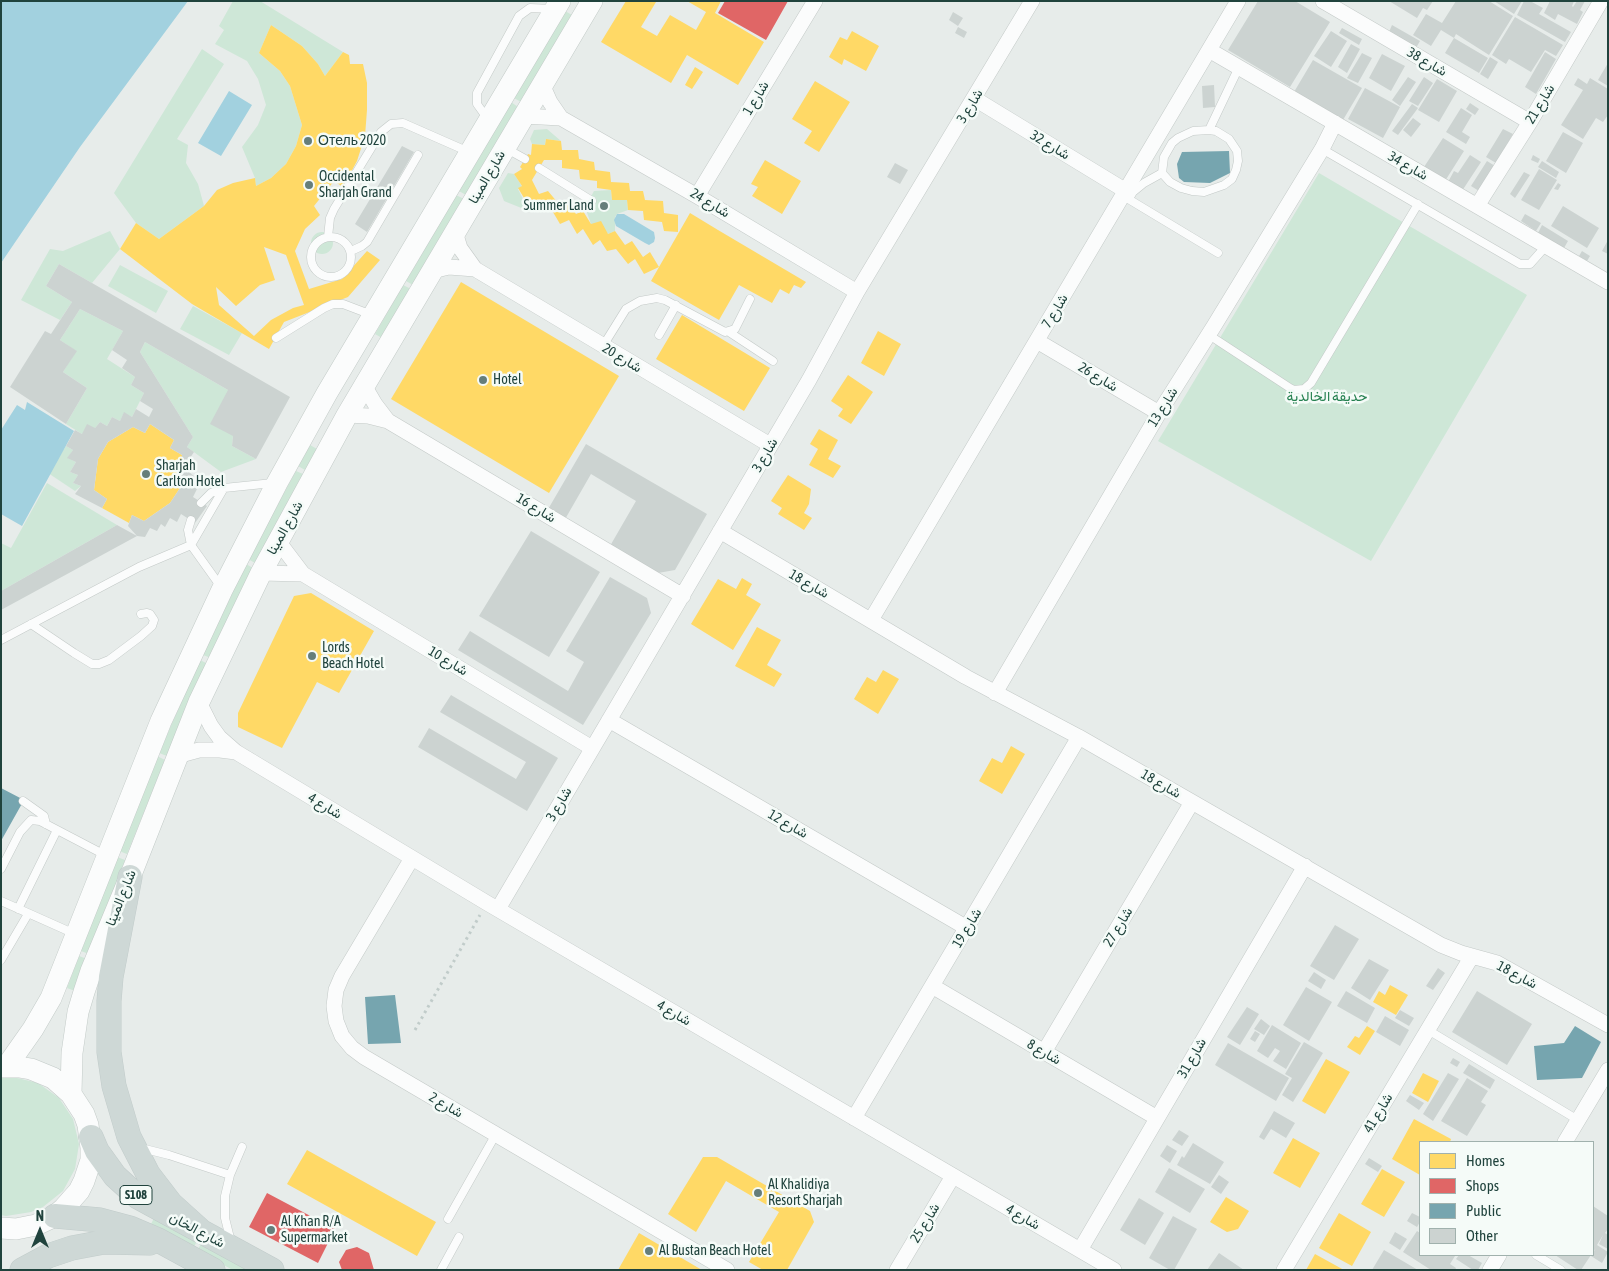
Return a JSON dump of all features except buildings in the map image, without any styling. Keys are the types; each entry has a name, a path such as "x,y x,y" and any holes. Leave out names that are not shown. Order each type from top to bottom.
{"main road":[{"name":"شارع المينا","path":"71,1094 72,1053 78,1012 91,972 199,702 261,572 347,415 592,1"},
{"name":"شارع المينا","path":"4,1066 29,1035 51,998 161,721 222,590 277,483 557,5"},
{"path":"332,443 325,439 322,431 344,387 343,368"},
{"path":"130,877 111,977 108,1018 109,1052 114,1086 123,1121 133,1146 148,1174 158,1189 186,1219 202,1232"},
{"path":"4,1066 31,1069 53,1078 71,1094 84,1114 90,1137 90,1160 84,1181 72,1200 55,1216 36,1225 6,1233"},
{"name":"شارع الخان","path":"90,1137 105,1164 126,1187 151,1205 272,1270"},
{"name":"شارع الخان","path":"55,1216 115,1223 144,1233 213,1270"},
{"path":"22,1270 48,1256 88,1245 120,1242 168,1246"}],"street":[{"name":"شارع 1","path":"698,196 815,1"},
{"name":"شارع 3","path":"492,906 592,748 684,596 770,445 810,380 857,292 1032,1"},
{"name":"شارع 7","path":"871,620 1126,195 1238,1"},
{"name":"شارع 38","path":"1323,1 1530,122"},
{"name":"شارع 21","path":"1477,206 1530,122 1601,1"},
{"name":"شارع 34","path":"1209,50 1608,282"},
{"name":"شارع 24","path":"542,84 550,102 562,118 698,196 857,292"},
{"name":"شارع 32","path":"975,98 1126,195"},
{"name":"شارع 24","path":"523,116 562,118"},
{"name":"شارع 13","path":"995,693 1159,413 1209,335 1322,149 1335,123"},
{"name":"شارع 20","path":"455,232 460,248 475,269 770,445"},
{"name":"شارع 20","path":"432,271 449,267 475,269"},
{"name":"شارع 26","path":"1037,341 1159,413"},
{"name":"شارع 16","path":"365,387 388,421"},
{"name":"شارع 16","path":"347,415 368,416 388,421 684,596"},
{"name":"شارع 18","path":"720,532 966,678 1079,737 1441,944 1509,969 1608,1025"},
{"name":"شارع 10","path":"278,541 303,574 592,748"},
{"name":"شارع 10","path":"261,572 303,574"},
{"name":"شارع 4","path":"199,702 219,737 236,752 492,906 1114,1270"},
{"name":"شارع 12","path":"609,720 967,928"},
{"name":"شارع 19","path":"854,1118 1079,737"},
{"name":"شارع 4","path":"177,756 199,750 236,752"},
{"name":"شارع 27","path":"1044,1052 1192,802"},
{"name":"شارع 2","path":"412,858 342,976 336,990 334,1006 336,1021 342,1036 352,1048 364,1057 727,1270"},
{"name":"شارع 31","path":"1080,1250 1305,866"},
{"name":"شارع 41","path":"1284,1270 1472,956"},
{"name":"شارع 8","path":"932,986 1156,1118"},
{"path":"1566,1141 1608,1070"},
{"name":"شارع 25","path":"897,1270 953,1176"},
{"path":"1490,1270 1498,1256"}],"lane":[{"path":"1209,130 1239,67"},
{"path":"328,237 328,228 334,209 381,132 391,124 403,123 470,152"},
{"path":"1209,130 1223,134 1234,144 1237,151 1238,160 1232,179 1215,189 1204,192 1180,188 1170,182 1162,173 1164,157 1172,143 1193,131 1209,130"},
{"path":"505,147 525,159"},
{"path":"1322,149 1520,264 1530,264 1546,246"},
{"path":"351,251 366,242 418,155"},
{"path":"539,168 592,201"},
{"path":"1162,173 1126,195 1218,253"},
{"path":"1209,335 1290,388 1304,390 1311,383 1418,204"},
{"path":"328,237 342,240 351,251 352,258 346,271 334,278 320,275 312,264 310,256 316,244 321,239 328,237"},
{"path":"603,346 626,309 640,300 657,298 676,306 721,331 729,332 773,361"},
{"path":"729,332 736,326 750,299"},
{"path":"276,338 333,304 344,304 374,316"},
{"path":"659,335 676,306"},
{"path":"201,503 211,493 224,488 277,483"},
{"path":"1,640 139,567 191,545 224,488"},
{"path":"191,520 188,530 191,545 222,590"},
{"path":"31,624 81,658 92,664 99,664 109,660 152,626 154,620 150,614 141,614"},
{"path":"23,801 44,816 46,824"},
{"path":"1,869 20,832 27,823 35,820 107,856"},
{"path":"18,909 57,830"},
{"path":"1,901 76,935"},
{"path":"1,960 28,914"},
{"path":"1428,1030 1578,1120"},
{"path":"448,1219 496,1134"},
{"path":"133,1146 169,1155 230,1175"},
{"path":"233,1249 225,1218 225,1196 230,1175 242,1147"},
{"path":"441,1270 459,1237"},
{"path":"1538,1256 1561,1270"}],"path":[{"path":"415,1030 492,906"}],"green space":[{"path":"233,1 260,1 343,52 325,76 318,64 302,46 271,25 259,53 280,71 290,86 302,125 296,146 286,164 271,178 256,186 255,178 242,147 258,125 266,105 258,79 247,61 215,44 224,30 219,26"},
{"path":"565,11 572,15 521,102 514,98"},
{"path":"202,49 224,64 177,139 188,145 186,163 198,184 204,206 159,239 136,223 114,193"},
{"path":"511,102 518,107 466,195 459,191"},
{"path":"547,129 561,141 546,139 545,145 532,144 530,139 534,130"},
{"path":"508,173 514,174 522,186 518,189 529,211 504,201 499,188"},
{"name":"حديقة الخالدية","path":"1319,173 1527,295 1371,561 1158,441"},
{"path":"611,190 612,200 627,200 628,210 617,214 615,217 615,231 608,234 591,224 585,207 594,191"},
{"path":"456,195 464,199 413,285 406,281"},
{"path":"110,231 120,249 92,283 59,264 46,286 72,302 60,320 21,300 50,249 63,251"},
{"path":"322,232 330,235 333,243 330,251 322,254 314,251 311,243 314,235"},
{"path":"120,265 168,291 156,313 108,286"},
{"path":"403,285 411,289 382,338 375,334"},
{"path":"193,306 242,333 229,355 180,329"},
{"path":"80,309 123,331 107,359 135,377 131,385 144,393 132,417 124,413 120,421 112,417 107,426 100,422 95,428 82,434 66,424 87,388 63,372 76,351 60,340"},
{"path":"145,342 228,390 233,436 232,446 256,459 221,472 187,447 193,437 140,352"},
{"path":"310,445 317,449 305,470 298,466"},
{"path":"66,446 73,450 68,458 76,462 70,472 78,475 73,483 81,486 75,491 48,473"},
{"path":"296,471 303,474 255,563 248,559"},
{"path":"47,483 117,525 1,591 1,543 11,548"},
{"path":"246,564 253,568 211,658 203,655"},
{"path":"200,660 208,664 167,756 159,753"},
{"path":"157,756 165,760 127,854 119,851"},
{"path":"117,857 125,860 89,954 81,951"},
{"path":"79,956 87,959 75,991 67,988"},
{"path":"13,1077 38,1083 59,1098 73,1119 79,1144 75,1169 63,1191 43,1207 31,1212 6,1216 1,1215 1,1078"},
{"path":"154,1218 197,1241 193,1249 150,1226"},
{"path":"201,1244 250,1270 233,1270 197,1251"}],"water":[{"path":"1,1 188,1 80,147 1,263"},
{"path":"229,91 252,105 221,156 198,143"},
{"path":"617,214 624,214 654,232 654,242 649,245 616,226 614,220"},
{"path":"27,402 74,431 22,526 1,514 1,430 17,405 25,410"}],"place":[{"name":"Отель 2020","path":"308,141"},
{"name":"Occidental Sharjah Grand","path":"309,185"},
{"name":"Summer Land","path":"604,206"},
{"name":"Hotel","path":"483,380"},
{"name":"Sharjah Carlton Hotel","path":"146,474"},
{"name":"Lords Beach Hotel","path":"312,656"},
{"name":"Al Khalidiya Resort Sharjah","path":"758,1193"},
{"name":"Al Khan R/A Supermarket","path":"271,1230"},
{"name":"Al Bustan Beach Hotel","path":"649,1251"}]}
